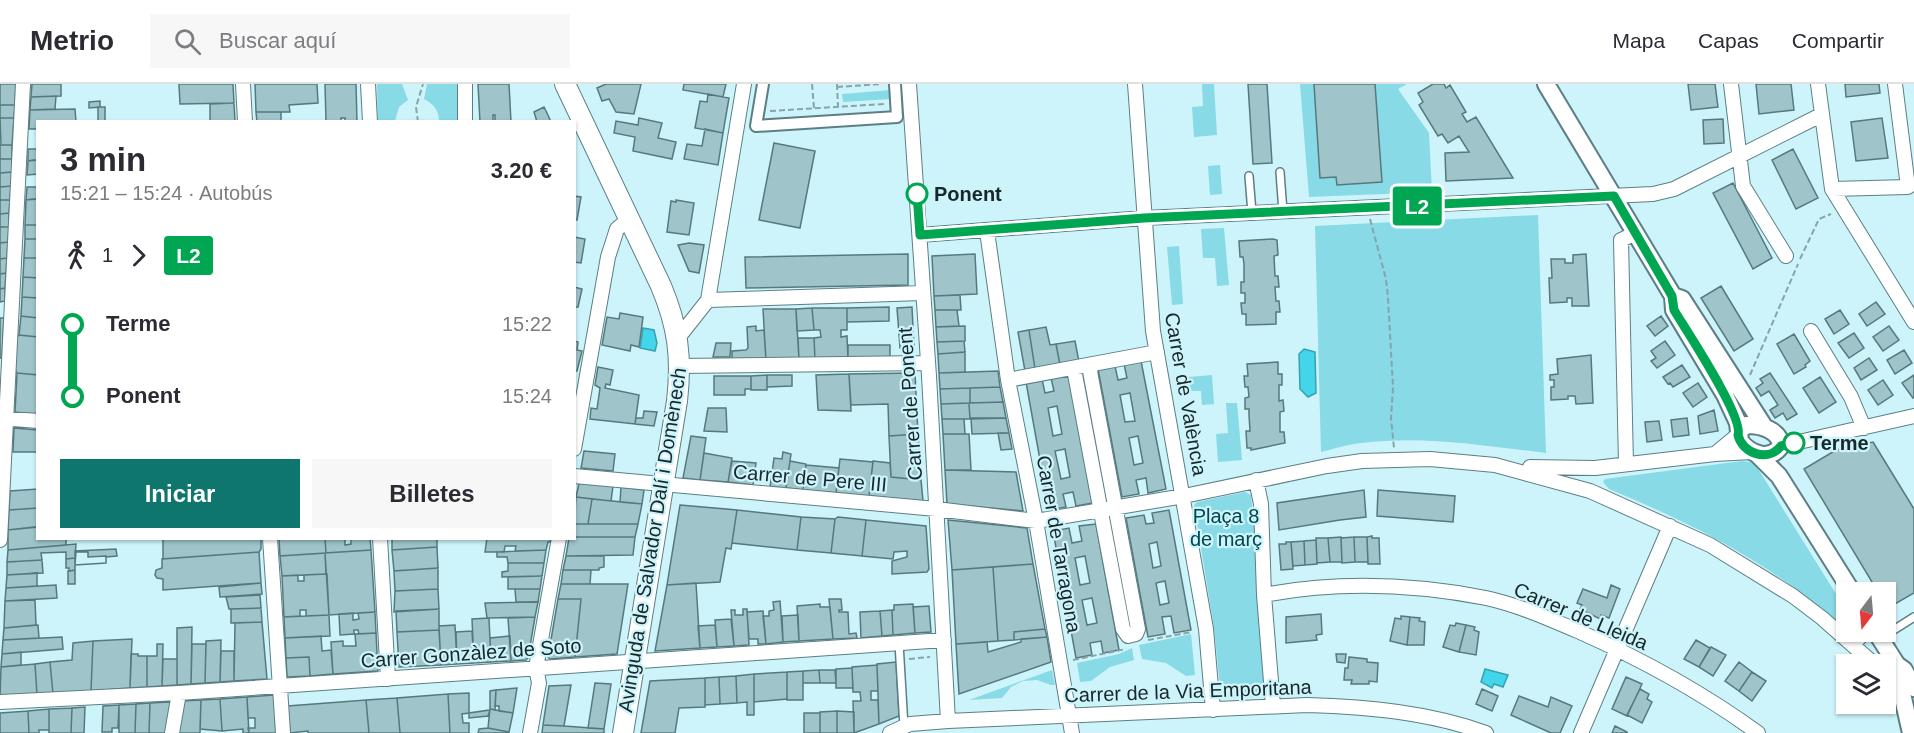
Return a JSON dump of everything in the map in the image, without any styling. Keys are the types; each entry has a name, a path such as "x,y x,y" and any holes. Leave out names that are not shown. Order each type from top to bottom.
{"main road":[{"name":"Avinguda de Salvador Dalí i Domènech","path":"566,84 668,301 678,338 680,366 674,423 623,733"}],"street":[{"path":"0,540 3,418 23,84"},
{"path":"243,84 245,120"},
{"path":"368,84 370,120"},
{"path":"465,84 465,120"},
{"path":"678,338 708,300 744,84"},
{"path":"763,84 756,126 897,117 895,84"},
{"name":"Carrer de Ponent","path":"909,84 928,363 948,721"},
{"name":"Carrer de València","path":"1135,84 1153,331 1206,629 1214,710"},
{"path":"1546,84 1672,296 1674,310 1720,386 1742,445 1755,453 1779,476 1846,582"},
{"path":"1731,84 1743,186 1786,256"},
{"path":"1818,84 1832,189 1913,318"},
{"path":"1832,189 1908,188 1895,84"},
{"path":"920,235 1144,218 1653,194 1674,189 1821,115"},
{"path":"576,438 608,257 617,229 629,219"},
{"name":"Carrer de Tarragona","path":"987,231 1008,380 1036,521 1072,733"},
{"path":"1626,464 1621,240 1636,233"},
{"path":"708,300 923,293"},
{"path":"1672,296 1682,299 1775,440 1779,476"},
{"path":"1811,331 1851,398 1864,428"},
{"path":"1008,380 1157,352"},
{"path":"680,366 928,363"},
{"path":"1074,369 1108,510 1138,629 1136,634 1128,636 1123,629 1108,510 1089,366"},
{"path":"1715,454 1747,425 1775,440 1801,442 1914,416"},
{"path":"3,418 36,421"},
{"path":"1495,465 1595,468 1715,454 1768,455 1775,440"},
{"name":"Carrer de Pere III","path":"576,476 936,509 1036,521 1108,510 1362,461 1430,459 1495,465"},
{"path":"1495,465 1590,491 1710,545 1792,596 1836,632"},
{"path":"1590,491 1595,468"},
{"path":"1256,480 1261,504 1264,595 1273,706"},
{"path":"1581,733 1670,526"},
{"path":"270,540 283,733"},
{"path":"380,540 388,679"},
{"path":"530,733 538,683 536,668 559,540"},
{"name":"Carrer de Lleida","path":"1264,595 1350,585 1419,587 1488,599 1548,618 1617,649 1701,695 1758,733"},
{"name":"Carrer Gonzàlez de Soto","path":"0,702 179,693 944,640"},
{"path":"1849,642 1862,654"},
{"path":"1896,673 1904,670 1914,688"},
{"path":"1896,683 1903,698 1911,733"},
{"path":"172,733 179,693"},
{"name":"Carrer de la Via Emporitana","path":"890,733 910,724 948,721 1273,706 1358,707 1415,714 1464,725 1486,733"}],"lane":[{"path":"1280,172 1283,212"},
{"path":"1249,176 1252,213"},
{"path":"1896,628 1914,617"},
{"path":"899,643 904,727"}],"path":[{"path":"418,120 416,107 423,84"},
{"path":"812,84 814,108"},
{"path":"838,107 837,86 879,84"},
{"path":"767,111 884,104"},
{"path":"1370,208 1370,221 1386,279 1388,298 1393,387 1391,418 1395,460"},
{"path":"1749,377 1819,219 1845,209"},
{"path":"908,659 929,657 928,648"},
{"name":"Carrer de la Via Emporitana","path":"1221,692 1265,690"}],"green space":[{"path":"377,84 402,84 408,100 399,107 395,120 378,120"},
{"path":"427,84 458,84 460,120 439,120 435,108 424,99"},
{"path":"1202,84 1214,84 1217,135 1194,137 1192,107 1203,106"},
{"path":"1300,84 1407,84 1398,89 1429,133 1432,192 1309,197"},
{"path":"891,90 891,99 843,102 842,94"},
{"path":"1220,165 1222,194 1210,195 1208,166"},
{"path":"1538,215 1546,453 1454,442 1408,440 1346,445 1321,452 1315,226"},
{"path":"1224,228 1229,285 1217,286 1215,258 1203,258 1201,229"},
{"path":"1179,246 1183,304 1172,305 1167,247"},
{"path":"1212,375 1214,404 1202,405 1201,391 1190,391 1189,377"},
{"path":"1226,403 1237,403 1242,460 1218,462 1216,434 1228,433"},
{"path":"1742,461 1755,464 1836,594 1836,622 1772,572 1680,521 1609,489 1603,482 1605,479"},
{"name":"Plaça 8 de març","path":"1245,492 1251,495 1258,563 1265,693 1264,696 1224,698 1221,696 1214,628 1194,505 1197,502"},
{"path":"1191,634 1195,675 1186,676 1166,663 1142,659 1139,645"},
{"path":"1132,648 1134,660 1110,667 1091,681 1080,682 1077,663 1119,654"},
{"path":"1052,670 1055,685 1037,680 1023,681 1011,687 1002,698 969,700"}],"shaded area":[{"path":"643,328 654,330 657,343 655,351 640,348"},
{"path":"1304,349 1315,352 1316,393 1308,397 1300,389 1299,354"},
{"path":"1485,669 1508,675 1503,687 1494,684 1492,688 1481,682"}],"building":[{"path":"0,84 16,84 15,105 0,105"},
{"path":"32,84 61,84 61,96 31,97"},
{"path":"179,84 233,84 234,103 180,104"},
{"path":"255,84 317,84 318,103 289,105 290,112 256,112"},
{"path":"325,84 356,84 357,120 341,118 341,120 326,120"},
{"path":"478,84 509,84 511,120 495,120 495,115 493,115 493,120 480,120"},
{"path":"606,84 641,84 634,114 616,112 609,99 602,101 597,88"},
{"path":"684,84 726,84 723,97 683,90"},
{"path":"1248,84 1267,84 1272,163 1253,164"},
{"path":"1314,84 1375,84 1382,182 1337,185 1336,177 1320,178"},
{"path":"1433,84 1444,84 1446,88 1450,85 1466,112 1462,114 1467,122 1476,117 1513,178 1446,181 1445,153 1469,152 1459,136 1448,143 1442,134 1438,136 1419,105 1423,102 1418,93"},
{"path":"1688,84 1715,84 1718,107 1691,110"},
{"path":"1756,84 1791,84 1794,110 1759,114"},
{"path":"1845,84 1879,84 1880,93 1846,97"},
{"path":"708,94 729,98 723,133 695,128 700,101 707,102"},
{"path":"56,96 55,109 30,110 31,97"},
{"path":"100,101 100,107 89,108 89,102"},
{"path":"234,103 235,120 210,120 210,104"},
{"path":"0,105 15,105 14,118 0,118"},
{"path":"98,107 105,107 105,120 98,120"},
{"path":"544,107 550,120 536,120 534,112"},
{"path":"75,109 76,120 36,120 36,129 29,129 30,110"},
{"path":"256,112 281,112 281,120 257,120"},
{"path":"0,118 14,118 12,145 1,145"},
{"path":"639,118 662,123 658,138 676,142 672,159 633,151 635,137 614,133 616,121 638,125"},
{"path":"1882,118 1888,158 1856,161 1851,122"},
{"path":"1723,119 1724,143 1704,144 1703,120"},
{"path":"705,129 723,133 718,165 684,159 687,144 702,146"},
{"path":"774,143 815,151 800,228 759,220"},
{"path":"0,145 12,145 12,159 0,159"},
{"path":"28,149 36,149 36,160 28,161"},
{"path":"1793,149 1818,198 1796,209 1772,160"},
{"path":"0,159 12,159 12,172 0,173"},
{"path":"36,160 36,174 27,175 28,161"},
{"path":"12,172 11,186 0,187 0,173"},
{"path":"1733,183 1772,258 1753,269 1713,193"},
{"path":"11,186 10,200 0,200 0,187"},
{"path":"27,187 36,187 36,199 26,200"},
{"path":"576,196 581,197 576,220"},
{"path":"36,199 36,225 25,225 26,200"},
{"path":"0,200 10,200 9,213 0,214"},
{"path":"676,200 694,203 689,235 667,232 671,201 676,202"},
{"path":"9,213 9,227 0,227 0,214"},
{"path":"25,225 36,225 36,239 25,239"},
{"path":"0,227 9,227 8,242 0,243"},
{"path":"576,237 585,239 581,263 576,262"},
{"path":"25,239 36,239 36,258 24,258"},
{"path":"1277,240 1278,255 1274,256 1275,276 1278,276 1279,287 1275,287 1280,312 1276,312 1276,324 1246,325 1246,314 1242,314 1241,303 1245,303 1245,293 1241,293 1241,282 1244,282 1244,264 1243,257 1240,257 1239,241"},
{"path":"8,242 7,258 0,259 0,243"},
{"path":"689,243 704,245 699,273 689,271 678,245"},
{"path":"908,254 908,285 746,288 745,257"},
{"path":"975,254 977,294 934,296 932,256"},
{"path":"1586,254 1589,306 1572,306 1572,298 1567,298 1567,302 1550,303 1551,259 1565,259 1565,263 1573,263 1573,255"},
{"path":"7,258 6,273 0,274 0,259"},
{"path":"24,258 36,258 36,278 23,277"},
{"path":"6,273 5,288 0,289 0,274"},
{"path":"23,277 36,278 36,298 22,297"},
{"path":"1721,286 1753,339 1734,351 1701,298"},
{"path":"5,288 5,301 0,302 0,289"},
{"path":"576,288 582,289 578,307 576,307"},
{"path":"960,295 961,310 935,310 934,296"},
{"path":"22,297 36,298 36,318 21,316"},
{"path":"1876,302 1885,314 1867,326 1859,314"},
{"path":"889,307 889,321 847,322 847,308"},
{"path":"912,307 914,347 900,348 897,308"},
{"path":"812,308 814,330 797,331 796,309"},
{"path":"812,308 847,308 847,330 841,330 841,337 847,336 848,360 815,360 814,338 821,337 820,330 814,330"},
{"path":"763,309 796,309 799,360 766,361"},
{"path":"935,310 957,310 959,326 936,327"},
{"path":"1840,310 1849,324 1834,334 1825,319"},
{"path":"620,313 643,317 639,347 631,345 630,351 602,345 607,317 619,319"},
{"path":"21,316 36,318 36,337 19,335"},
{"path":"1661,316 1668,326 1655,336 1647,326"},
{"path":"0,318 4,318 2,358 0,358"},
{"path":"756,326 756,331 764,330 766,361 732,361 732,351 748,348 747,327"},
{"path":"965,326 965,341 937,342 936,327"},
{"path":"1889,326 1899,340 1883,351 1873,337"},
{"path":"1046,327 1050,345 1056,344 1060,365 1035,369 1029,330"},
{"path":"1029,330 1035,369 1025,371 1018,332"},
{"path":"1854,333 1864,348 1849,358 1838,343"},
{"path":"1794,334 1810,361 1805,365 1806,367 1794,374 1777,344"},
{"path":"19,335 36,337 36,375 17,373 15,370"},
{"path":"798,338 814,338 815,360 799,360"},
{"path":"964,341 965,352 938,354 937,342"},
{"path":"1075,341 1079,362 1060,365 1056,344"},
{"path":"1665,341 1675,355 1657,368 1651,361 1656,358 1651,351"},
{"path":"576,342 578,342 577,350 582,351 577,371"},
{"path":"716,343 731,343 730,357 713,357"},
{"path":"848,345 890,345 890,359 848,360"},
{"path":"1904,350 1912,363 1895,374 1887,360"},
{"path":"965,352 965,372 939,373 938,354"},
{"path":"1591,355 1593,403 1576,404 1575,396 1568,396 1568,399 1551,400 1551,387 1554,387 1554,380 1550,380 1550,375 1558,374 1557,359"},
{"path":"1869,358 1877,370 1861,380 1854,368"},
{"path":"1141,361 1166,489 1148,493 1146,478 1136,480 1139,494 1122,497 1098,369 1115,366 1118,380 1127,378 1124,364","holes":["1130,393 1135,421 1125,422 1120,395","1138,436 1143,463 1134,465 1129,438"]},
{"path":"1278,362 1278,374 1282,374 1279,401 1283,400 1284,411 1280,412 1280,432 1284,432 1285,443 1251,450 1247,448 1246,431 1250,431 1249,409 1245,409 1245,398 1249,397 1244,376 1248,376 1247,364"},
{"path":"1682,365 1690,377 1673,387 1663,377"},
{"path":"598,367 613,370 610,385 606,384 605,388 639,395 635,424 590,419 591,408 597,409 600,388 595,385"},
{"path":"998,371 1000,387 940,389 939,373"},
{"path":"17,373 36,375 36,415 15,412"},
{"path":"915,373 918,434 889,436 888,404 851,405 849,374"},
{"path":"1770,373 1797,414 1787,420 1783,413 1775,418 1770,410 1778,405 1769,391 1761,396 1756,388 1763,383 1760,379"},
{"path":"849,374 851,411 818,410 816,375"},
{"path":"1069,374 1093,503 1076,506 1073,492 1063,494 1066,507 1049,510 1026,382 1042,379 1045,393 1054,391 1051,378","holes":["1057,406 1062,434 1053,436 1048,408","1065,449 1070,477 1061,479 1055,451"]},
{"path":"767,375 767,390 751,390 751,376"},
{"path":"767,375 792,375 792,386 767,387"},
{"path":"1914,375 1914,397 1913,398 1902,383"},
{"path":"714,376 751,376 751,389 745,389 745,395 714,395"},
{"path":"1820,377 1836,402 1819,413 1803,388"},
{"path":"1883,380 1893,395 1878,405 1868,390"},
{"path":"1698,383 1707,397 1693,407 1683,393"},
{"path":"1000,387 1003,402 970,403 970,388"},
{"path":"970,388 970,403 941,404 940,389"},
{"path":"1003,402 1006,418 970,419 969,403"},
{"path":"969,403 970,419 942,419 941,404"},
{"path":"708,408 726,408 727,432 704,431"},
{"path":"1714,410 1718,431 1700,434 1698,416"},
{"path":"644,411 657,412 654,426 635,424 636,418 643,418"},
{"path":"971,418 1006,418 1009,433 972,434"},
{"path":"1687,418 1689,435 1673,437 1671,420"},
{"path":"942,419 964,419 965,434 943,434"},
{"path":"1659,421 1662,440 1647,442 1645,422"},
{"path":"14,428 36,430 36,452 13,452"},
{"path":"998,433 1009,433 1012,449 1001,450"},
{"path":"918,434 921,480 891,477 889,436"},
{"path":"943,434 969,434 971,470 945,470"},
{"path":"691,436 706,438 700,480 683,478"},
{"path":"1873,442 1914,509 1914,593 1896,603 1896,582 1872,582 1804,469 1836,450"},
{"path":"584,451 615,454 613,471 581,468"},
{"path":"783,452 791,454 786,488 770,487 774,458 782,459"},
{"path":"704,453 732,458 728,482 700,480"},
{"path":"840,459 873,462 869,496 836,493"},
{"path":"732,461 756,463 753,485 728,482"},
{"path":"790,461 806,464 803,490 786,488"},
{"path":"873,461 890,463 891,477 921,480 923,501 869,496"},
{"path":"806,465 839,468 836,493 803,490"},
{"path":"945,470 1016,472 1023,511 947,504"},
{"path":"579,483 613,486 611,501 576,497"},
{"path":"621,487 644,490 642,504 620,502"},
{"path":"36,489 36,508 9,510 10,491"},
{"path":"1364,490 1366,517 1279,530 1277,503"},
{"path":"1378,490 1455,496 1453,522 1377,516"},
{"path":"576,497 592,499 588,524 576,524"},
{"path":"592,499 642,504 638,524 588,524"},
{"path":"680,505 737,510 731,549 726,548 720,582 667,585"},
{"path":"36,508 36,527 8,530 9,510"},
{"path":"737,510 801,517 797,550 732,543"},
{"path":"1169,510 1191,630 1174,633 1171,616 1162,617 1165,634 1148,637 1126,518 1144,515 1146,524 1154,523 1152,513","holes":["1157,542 1161,566 1153,568 1149,544","1165,581 1169,603 1160,605 1156,583"]},
{"path":"801,517 835,519 831,553 797,550"},
{"path":"838,517 866,520 862,556 831,553 835,519"},
{"path":"866,520 926,526 929,569 927,572 892,574 892,561 907,557 907,551 894,552 893,559 862,556"},
{"path":"948,520 1027,528 1033,564 952,570"},
{"path":"576,524 638,524 635,537 576,537"},
{"path":"1096,524 1119,650 1103,653 1101,641 1090,643 1092,655 1076,658 1053,531 1069,528 1072,543 1082,541 1079,526","holes":["1085,556 1090,583 1080,585 1075,558","1092,598 1097,623 1087,625 1082,600"]},
{"path":"36,527 36,540 66,540 66,545 8,550 8,530"},
{"path":"1372,536 1372,538 1379,538 1380,564 1368,564 1367,537"},
{"path":"576,537 635,537 633,555 566,556 569,540 576,540"},
{"path":"1341,537 1342,562 1330,562 1328,538"},
{"path":"1354,537 1367,537 1368,562 1355,562"},
{"path":"1354,537 1355,562 1342,563 1341,538"},
{"path":"1316,538 1328,538 1330,562 1317,563"},
{"path":"163,540 261,540 259,552 163,559"},
{"path":"279,540 325,540 326,553 280,556"},
{"path":"325,540 345,540 345,545 351,544 351,540 370,540 371,550 326,553"},
{"path":"392,540 437,540 437,547 392,550"},
{"path":"487,540 550,540 546,550 515,551 516,546 505,546 504,552 485,552"},
{"path":"1316,540 1317,564 1305,565 1304,541"},
{"path":"1304,541 1305,565 1293,566 1291,542"},
{"path":"1286,542 1291,542 1293,569 1281,570 1279,544 1286,544"},
{"path":"76,544 75,558 66,559 66,552 41,553 42,560 7,562 8,550"},
{"path":"437,547 438,568 394,571 392,550"},
{"path":"116,549 117,556 106,557 106,563 75,565 75,551"},
{"path":"371,550 375,612 329,615 325,553"},
{"path":"546,550 544,563 508,563 507,557 497,557 497,552"},
{"path":"76,552 88,552 88,557 106,556 106,563 75,565"},
{"path":"259,552 261,583 163,590 163,579 155,575 156,570 162,568 162,559"},
{"path":"325,553 326,574 282,576 280,556"},
{"path":"566,556 604,556 604,567 599,570 563,570"},
{"path":"75,558 75,570 69,571 69,568 66,568 66,559"},
{"path":"42,560 43,573 7,575 7,562"},
{"path":"508,563 544,563 542,576 502,577 502,572 508,571"},
{"path":"1033,564 1045,629 1014,632 1014,640 998,641 993,567"},
{"path":"993,567 998,641 956,644 952,570"},
{"path":"438,568 438,589 395,591 394,571"},
{"path":"75,570 75,584 68,584 68,571"},
{"path":"563,570 591,570 590,584 561,584"},
{"path":"37,573 37,586 6,588 7,575"},
{"path":"327,574 329,615 306,616 306,610 300,610 300,616 284,617 282,576 298,575 298,581 304,581 304,575"},
{"path":"542,576 540,589 508,589 508,577"},
{"path":"261,583 262,594 220,597 219,587"},
{"path":"696,583 700,648 655,651 667,585"},
{"path":"561,584 628,584 617,654 575,657 581,599 558,599"},
{"path":"56,585 57,598 5,601 6,588"},
{"path":"1611,585 1620,589 1609,618 1601,615 1600,619 1580,609 1582,605 1577,603 1583,589 1607,598"},
{"path":"438,589 439,609 394,612 395,591"},
{"path":"515,589 540,589 538,602 516,602"},
{"path":"260,595 261,608 229,609 226,597"},
{"path":"558,599 581,599 575,657 550,659 548,657"},
{"path":"829,599 841,599 842,610 839,612 848,612 849,634 856,633 857,638 833,639"},
{"path":"35,600 36,625 4,628 5,601"},
{"path":"780,601 783,642 766,644 763,616 769,616 769,611 774,610 773,602"},
{"path":"538,602 535,617 487,618 485,603"},
{"path":"820,604 820,607 830,607 833,639 799,641 797,606"},
{"path":"913,604 915,633 893,635 892,610 894,610 894,605"},
{"path":"929,606 931,632 915,633 913,607"},
{"path":"261,608 262,622 231,623 231,609"},
{"path":"439,609 439,630 397,632 396,611"},
{"path":"743,609 747,609 749,645 734,646 731,610 735,610 735,615 743,615"},
{"path":"892,610 893,635 882,636 880,611"},
{"path":"763,611 766,644 758,644 758,639 749,639 747,612"},
{"path":"880,611 882,636 861,638 860,612"},
{"path":"375,612 376,633 359,634 358,630 354,630 354,634 340,635 339,614 353,613 353,620 359,619 358,613"},
{"path":"1321,614 1322,634 1316,635 1317,640 1286,643 1286,617"},
{"path":"329,615 330,636 285,638 284,617"},
{"path":"798,615 799,641 783,642 782,616"},
{"path":"1401,616 1410,617 1407,645 1390,641 1395,618 1401,619"},
{"path":"535,617 528,658 511,661 508,618"},
{"path":"1410,617 1420,618 1419,621 1425,622 1424,645 1407,645"},
{"path":"489,618 491,662 474,663 472,619"},
{"path":"731,619 734,646 717,647 715,620"},
{"path":"262,622 267,679 234,681 235,623"},
{"path":"1456,623 1466,625 1459,652 1443,647 1450,625 1455,626"},
{"path":"38,625 39,638 3,640 4,628"},
{"path":"455,625 457,664 441,665 439,626"},
{"path":"715,625 717,647 700,648 698,626"},
{"path":"1466,625 1475,627 1474,630 1479,632 1476,655 1459,652"},
{"path":"192,627 191,684 177,685 177,628"},
{"path":"1045,629 1047,637 1014,640 1014,632"},
{"path":"439,630 441,665 399,667 397,632"},
{"path":"472,631 474,663 457,664 456,632"},
{"path":"376,633 378,671 333,674 331,642 343,641 343,646 356,646 355,634"},
{"path":"321,636 322,651 331,650 333,674 310,676 309,657 286,658 285,638"},
{"path":"510,636 511,661 491,662 490,638"},
{"path":"62,637 63,649 2,654 3,640"},
{"path":"1047,637 1051,662 959,694 956,644 987,642 988,652 1021,642 1021,639"},
{"path":"132,639 130,688 91,691 93,641"},
{"path":"221,640 220,682 205,683 206,641"},
{"path":"1696,640 1710,648 1699,667 1684,659"},
{"path":"93,641 91,691 53,694 50,662 72,660 73,643"},
{"path":"157,644 163,644 162,686 147,687 147,656 157,656"},
{"path":"192,644 206,644 205,683 191,684"},
{"path":"1711,647 1726,655 1713,676 1699,667"},
{"path":"221,651 234,651 234,681 220,682"},
{"path":"21,652 21,665 1,667 2,654"},
{"path":"131,654 147,656 147,687 130,688"},
{"path":"1336,654 1346,654 1345,663 1337,662"},
{"path":"309,657 310,676 287,677 286,658"},
{"path":"1349,657 1378,663 1377,682 1351,684 1352,680 1344,680"},
{"path":"163,659 177,659 177,685 162,686"},
{"path":"50,662 53,694 37,695 35,664"},
{"path":"896,662 899,716 879,724 877,664"},
{"path":"1739,662 1752,672 1739,691 1725,681"},
{"path":"35,664 37,695 0,697 1,667"},
{"path":"877,665 878,691 871,691 871,700 878,700 879,724 854,733 853,701 861,701 860,692 853,692 852,667"},
{"path":"852,668 853,688 836,688 836,669"},
{"path":"819,670 820,683 803,683 803,671"},
{"path":"819,670 835,670 836,683 820,683"},
{"path":"803,671 803,700 787,700 787,672"},
{"path":"787,672 787,699 754,702 754,674"},
{"path":"1752,672 1766,681 1752,701 1739,691"},
{"path":"754,674 754,715 747,715 747,702 737,703 736,676"},
{"path":"736,676 737,703 720,704 719,677"},
{"path":"719,677 720,704 705,705 705,678"},
{"path":"1626,677 1642,684 1627,716 1612,709"},
{"path":"705,678 705,707 679,708 675,733 641,733 650,681"},
{"path":"595,683 611,684 604,729 588,728"},
{"path":"571,685 564,726 543,725 549,686"},
{"path":"517,688 513,713 499,711 499,706 495,706 496,690"},
{"path":"1482,689 1498,696 1492,711 1476,704"},
{"path":"1640,689 1649,694 1647,699 1652,702 1642,723 1627,715"},
{"path":"496,690 495,710 490,709 490,691"},
{"path":"469,693 469,713 462,714 463,723 469,723 469,733 450,733 448,694"},
{"path":"448,694 450,733 400,733 397,698"},
{"path":"274,695 276,733 249,733 248,728 255,728 255,718 248,718 247,697"},
{"path":"1519,696 1548,707 1551,697 1572,706 1560,733 1551,733 1511,715"},
{"path":"247,697 249,733 243,733 243,729 222,731 220,699"},
{"path":"397,698 400,733 369,733 366,700"},
{"path":"220,699 222,731 200,729 201,700"},
{"path":"201,700 200,733 177,733 182,701"},
{"path":"366,700 369,733 308,733 308,731 290,733 288,706"},
{"path":"169,702 171,704 166,733 149,733 150,703"},
{"path":"150,703 149,733 135,733 136,704"},
{"path":"136,704 135,733 119,733 119,705"},
{"path":"119,705 118,728 112,728 112,732 102,732 103,706"},
{"path":"85,707 84,733 71,733 72,708"},
{"path":"72,708 71,733 49,733 49,709"},
{"path":"49,709 49,730 29,733 28,711"},
{"path":"490,709 513,713 509,732 488,728"},
{"path":"490,710 488,716 469,718 469,713"},
{"path":"28,711 29,733 0,733 0,713"},
{"path":"837,711 854,712 854,733 837,733"},
{"path":"837,711 837,733 820,733 820,712"},
{"path":"804,713 820,713 820,733 804,733"},
{"path":"543,725 604,729 604,733 542,733"},
{"path":"1615,726 1627,732 1627,733 1612,733"},
{"path":"488,728 509,733 478,733 479,729"}],"bus line":[{"name":"L2","path":"917,194 920,235 1144,218 1614,196 1672,296 1674,310 1725,395 1738,423 1740,430 1738,435 1742,445 1751,452 1768,455 1779,450 1781,446 1794,443"}],"place":[{"name":"Ponent","path":"917,194"},
{"name":"Terme","path":"1794,443"}]}
